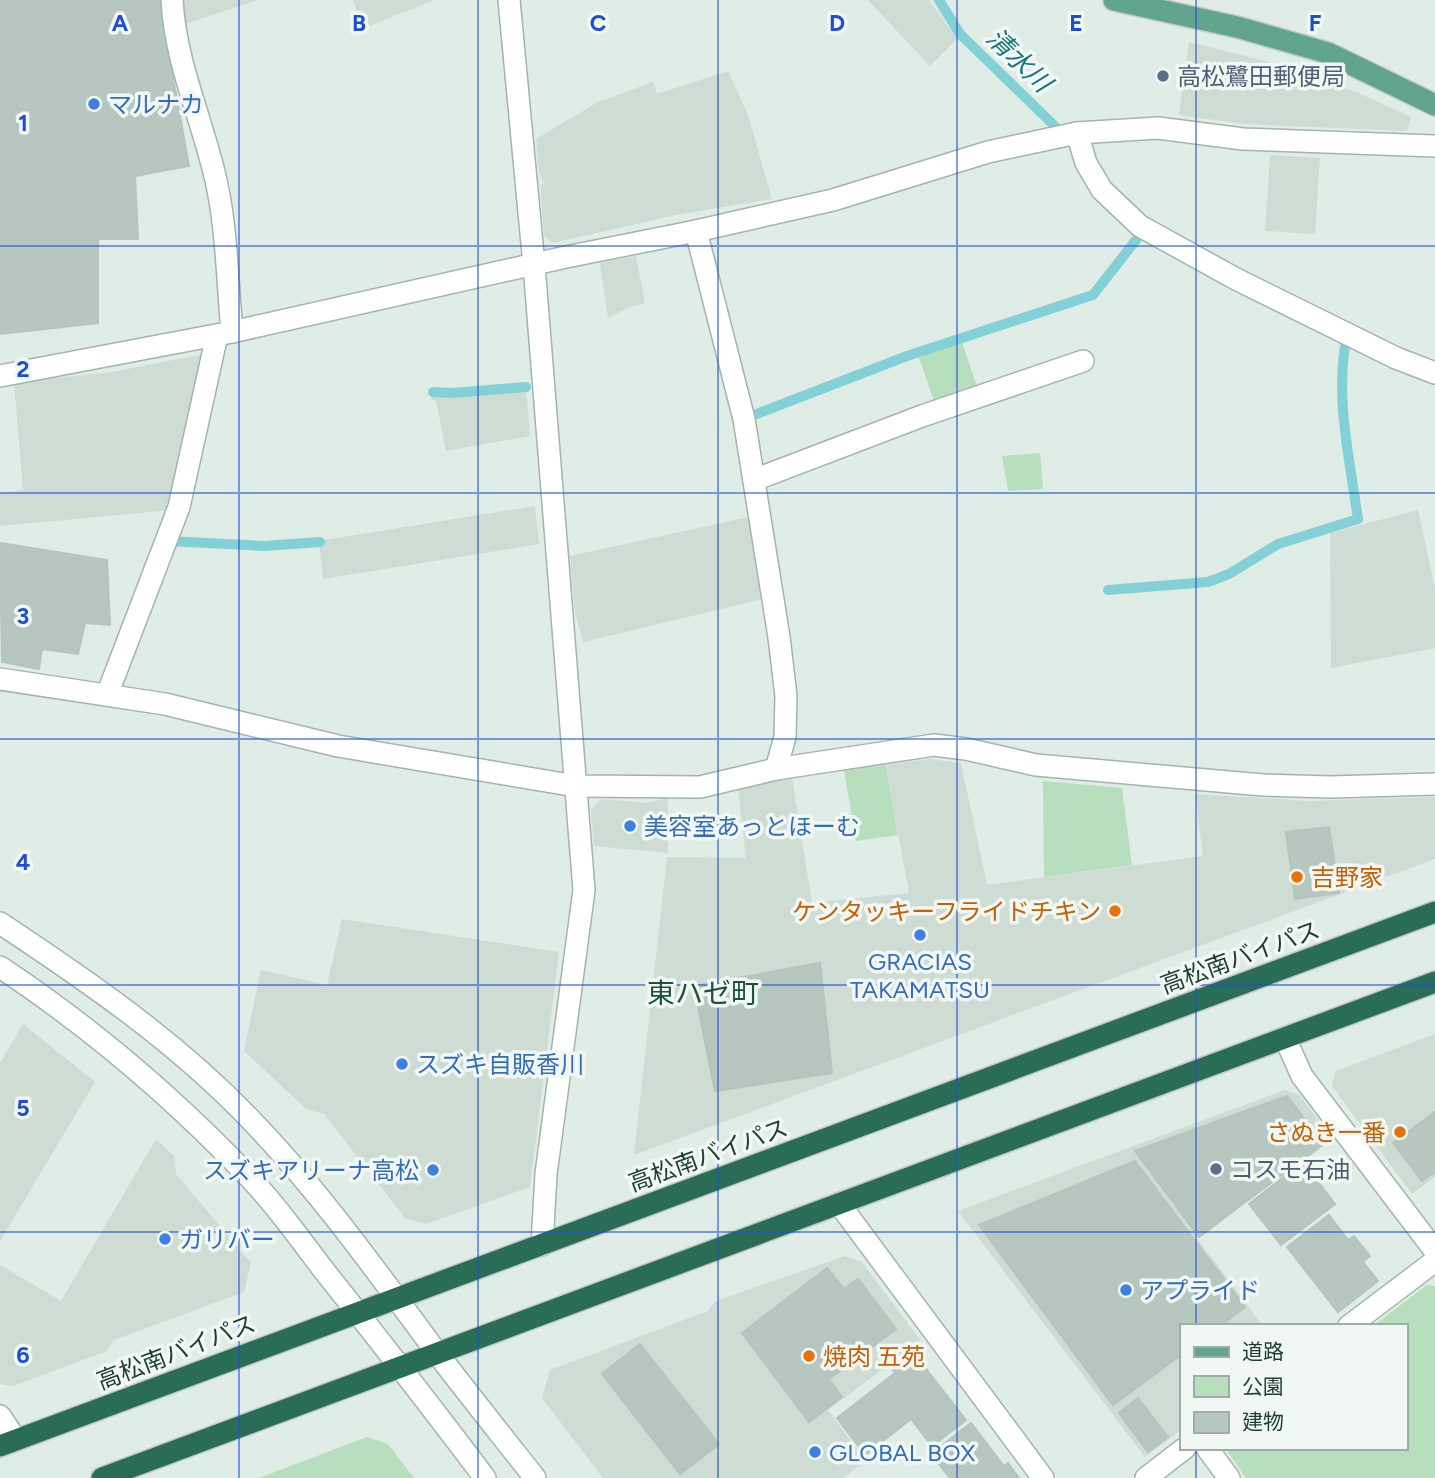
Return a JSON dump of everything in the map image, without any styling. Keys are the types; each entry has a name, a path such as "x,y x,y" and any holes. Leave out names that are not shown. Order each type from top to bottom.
{"highway":[{"name":"高松南バイパス","path":"8,1443 1435,912"},
{"path":"102,1478 1435,982"}],"main road":[{"path":"1114,0 1237,27 1328,53 1435,105"}],"street":[{"path":"107,695 178,507 225,334 221,212 215,174 173,26 172,0"},
{"path":"509,0 534,265 584,890 546,1174 542,1245"},
{"path":"0,376 225,334 696,232 833,200 988,152 1077,133 1158,128 1243,139 1435,146"},
{"path":"1077,133 1086,163 1102,190 1140,226 1236,279 1396,358 1435,373"},
{"path":"696,232 744,419 754,480 786,696 785,737 776,768"},
{"path":"754,480 922,416 1083,361"},
{"path":"0,678 165,704 338,746 576,786 699,787 776,768 934,745 966,749 1036,765 1263,785 1330,787 1435,784"},
{"path":"0,923 129,1010 248,1116 291,1163 534,1478"},
{"path":"0,967 55,1003 123,1057 194,1121 253,1180 401,1366 485,1478"},
{"path":"1285,1038 1302,1076 1435,1251"},
{"path":"840,1205 1044,1478"},
{"path":"1352,1324 1435,1261"},
{"path":"0,1416 8,1443"},
{"path":"1146,1478 1182,1450"},
{"path":"1208,1450 1229,1478"}],"shaded area":[{"path":"180,0 258,0 185,24"},
{"path":"353,0 434,0 364,28"},
{"path":"868,0 929,0 957,39 930,66"},
{"path":"1189,42 1273,63 1354,91 1411,117 1407,131 1243,124 1179,115"},
{"path":"728,71 748,115 772,199 676,215 552,243 544,235 540,185 544,183 539,173 536,139 598,102 653,82 657,94"},
{"path":"1270,155 1320,158 1315,234 1265,231"},
{"path":"636,256 645,303 629,307 608,318 600,263"},
{"path":"209,353 171,510 0,526 0,493 23,490 14,382 112,372"},
{"path":"526,389 530,436 446,451 436,400 432,400 430,393 451,395"},
{"path":"535,506 539,544 323,579 319,541"},
{"path":"1418,510 1435,589 1435,648 1331,668 1330,533"},
{"path":"753,516 767,598 583,642 575,613 570,556"},
{"path":"929,759 961,763 987,885 1203,856 1195,794 1309,801 1435,797 1435,859 634,1155 667,857 746,858 738,788 753,783 792,778 812,903 909,893 886,765"},
{"name":"美容室あっとほーむ","path":"668,798 668,853 594,846 591,809 602,799 646,803"},
{"name":"スズキ自販香川","path":"342,919 559,952 530,1187 426,1224 405,1218 324,1114 306,1109 244,1051 261,970 327,985"},
{"path":"23,1024 95,1082 0,1241 0,1063"},
{"name":"さぬき一番","path":"1435,1034 1435,1177 1412,1194 1332,1086 1336,1071"},
{"name":"アプライド","path":"1285,1090 1299,1095 1331,1136 1196,1237 1261,1324 1180,1324 1180,1431 1145,1457 958,1211"},
{"name":"ガリバー","path":"156,1139 174,1156 176,1174 251,1263 244,1292 114,1340 107,1351 13,1386 0,1384 0,1265 61,1301"},
{"path":"845,1256 862,1262 921,1341 828,1410 866,1461 843,1478 603,1478 542,1398 550,1370 708,1311 716,1301"}],"green space":[{"path":"961,340 977,386 934,401 918,355"},
{"path":"1040,453 1043,489 1008,491 1002,456"},
{"path":"886,765 898,835 856,841 844,770"},
{"path":"1043,781 1122,788 1132,865 1044,877"},
{"path":"1427,1285 1435,1286 1435,1478 1246,1478 1226,1450 1407,1450 1407,1324 1376,1324"},
{"path":"367,1437 388,1444 414,1478 259,1478"}],"building":[{"name":"マルナカ","path":"0,0 159,0 189,166 135,176 138,239 98,239 98,323 0,334"},
{"path":"0,543 107,560 110,625 85,623 78,654 42,649 39,669 2,662"},
{"path":"1329,827 1339,893 1295,899 1286,832"},
{"path":"820,963 832,1073 715,1091 694,986"},
{"name":"コスモ石油","path":"1287,1096 1324,1144 1244,1203 1238,1188 1179,1210 1135,1151"},
{"path":"1435,1112 1435,1172 1422,1181 1393,1143"},
{"name":"アプライド","path":"1135,1161 1245,1307 1223,1324 1180,1324 1180,1356 1113,1405 979,1225"},
{"path":"1303,1162 1335,1204 1281,1245 1249,1204"},
{"path":"1238,1188 1244,1203 1199,1237 1179,1210"},
{"path":"1329,1215 1348,1240 1354,1236 1370,1256 1363,1262 1378,1281 1338,1312 1287,1247"},
{"name":"焼肉 五苑","path":"827,1268 844,1289 858,1279 896,1329 829,1379 842,1397 809,1422 742,1333"},
{"path":"640,1344 719,1444 680,1474 602,1374"},
{"path":"912,1351 966,1420 932,1446 911,1419 865,1455 837,1418 895,1373 891,1367"},
{"path":"1138,1398 1168,1437 1148,1452 1119,1413"},
{"path":"971,1423 1004,1466 1008,1463 1019,1478 950,1478 931,1454"}],"waterway":[{"name":"清水川","path":"939,0 960,34 1065,136"},
{"path":"746,418 907,356 1093,295 1143,231"},
{"path":"1108,590 1208,582 1229,574 1278,544 1358,519 1343,404 1343,358 1347,336"},
{"path":"433,392 526,387"},
{"path":"168,541 264,546 320,542"}],"place":[{"name":"高松鷺田郵便局","path":"1163,76"},
{"name":"マルナカ","path":"94,104"},
{"name":"美容室あっとほーむ","path":"630,826"},
{"name":"吉野家","path":"1297,877"},
{"name":"ケンタッキーフライドチキン","path":"1115,911"},
{"name":"GRACIAS TAKAMATSU","path":"920,935"},
{"name":"スズキ自販香川","path":"402,1064"},
{"name":"さぬき一番","path":"1400,1132"},
{"name":"コスモ石油","path":"1216,1169"},
{"name":"スズキアリーナ高松","path":"433,1170"},
{"name":"ガリバー","path":"165,1239"},
{"name":"アプライド","path":"1126,1290"},
{"name":"焼肉 五苑","path":"809,1356"},
{"name":"GLOBAL BOX","path":"815,1452"}],"district":[{"name":"東ハゼ町","path":"703,993"}]}
